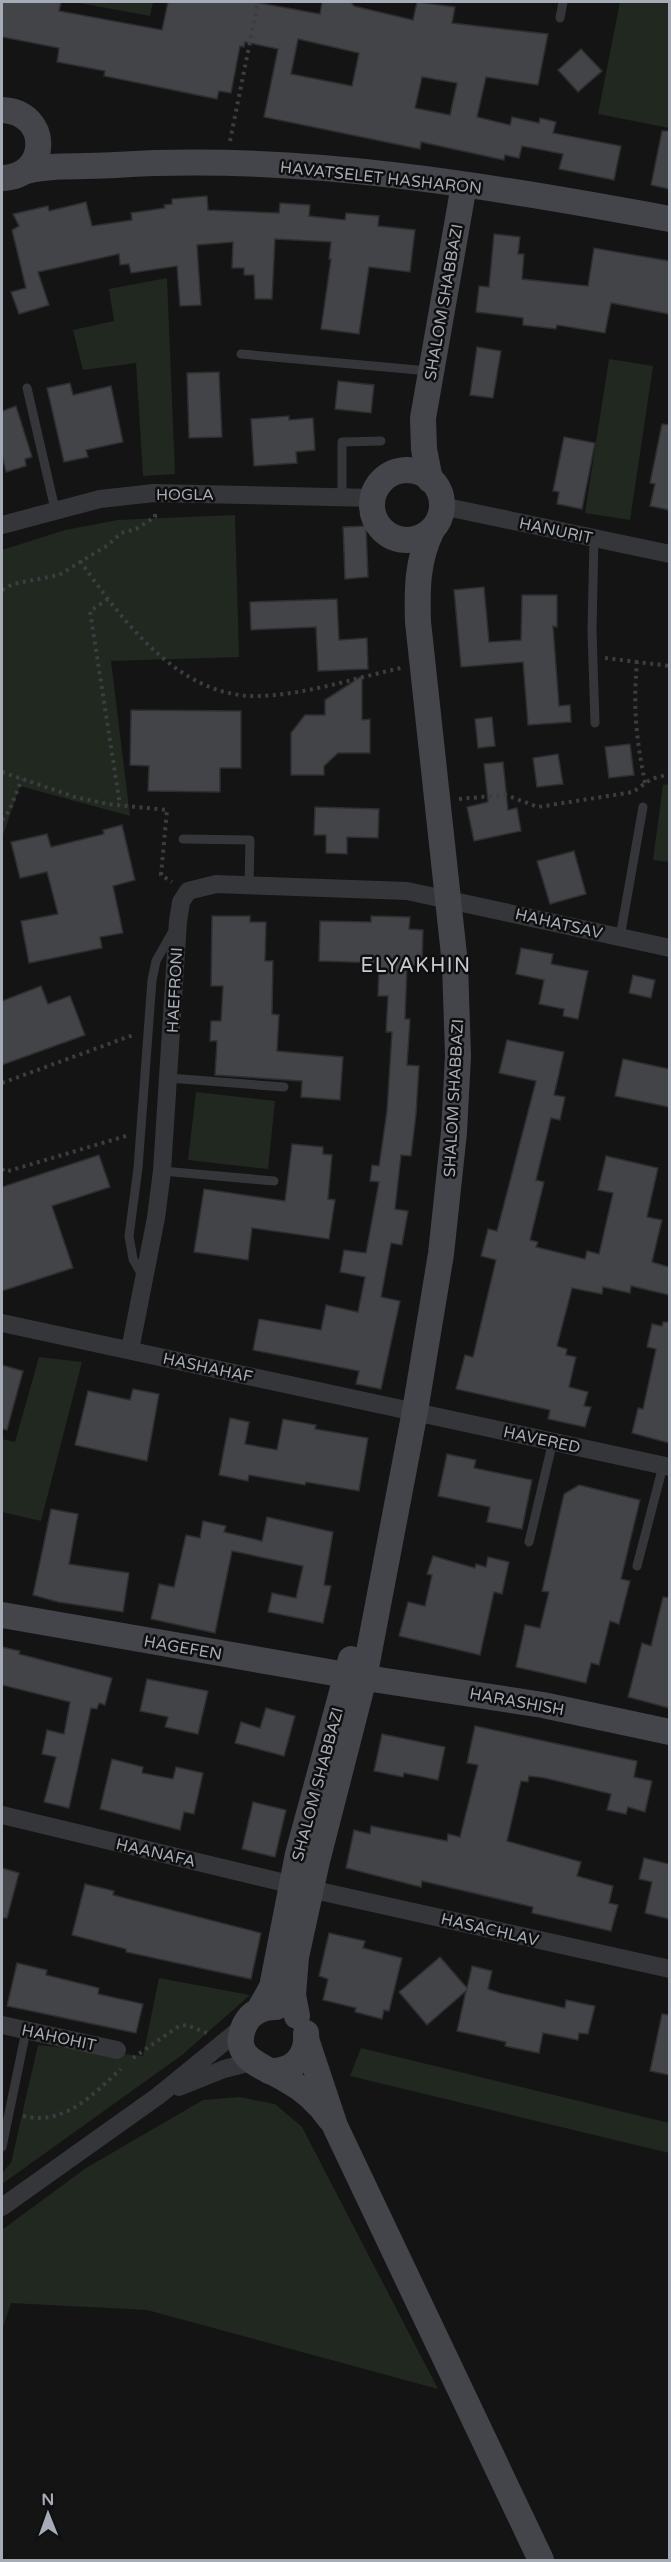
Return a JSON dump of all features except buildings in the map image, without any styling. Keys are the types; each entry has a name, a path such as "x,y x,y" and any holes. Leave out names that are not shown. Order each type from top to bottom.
{"street":[{"name":"HAVATSELET HASHARON","path":"13,111 59,152 91,167"},
{"path":"13,111 39,145 37,155 26,171"},
{"name":"HAVATSELET HASHARON","path":"2,178 55,166 91,167 153,162 226,162 307,167 464,185 669,219"},
{"name":"SHALOM SHABBAZI","path":"394,473 413,445 423,418 464,185"},
{"name":"SHALOM SHABBAZI","path":"423,418 424,449 430,480"},
{"path":"416,472 430,480 439,491 442,506 438,521 432,530 414,540 391,536 375,520 373,498 384,479 394,473 416,472"},
{"name":"HOGLA","path":"2,525 55,509 100,499 153,493 373,498"},
{"name":"HANURIT","path":"442,506 669,554"},
{"name":"SHALOM SHABBAZI","path":"252,2018 272,1987 301,1887 386,1559 415,1411 441,1254 457,1088 456,976 422,664 418,598 421,557 432,530"},
{"name":"SHALOM SHABBAZI","path":"391,536 408,567 418,598"},
{"path":"188,891 216,884 407,891 448,898"},
{"name":"HAEFRONI","path":"130,1350 145,1279 162,1171 178,921 181,902 188,891"},
{"name":"HAHATSAV","path":"448,898 669,948"},
{"name":"HASHAHAF","path":"2,1323 415,1411"},
{"name":"HAVERED","path":"415,1411 666,1466"},
{"name":"HAGEFEN","path":"2,1615 355,1676"},
{"name":"HARASHISH","path":"355,1676 543,1705 669,1732"},
{"name":"HAANAFA","path":"2,1815 301,1887"},
{"name":"SHALOM SHABBAZI","path":"301,1887 293,1979 301,2027 335,2126"},
{"name":"HASACHLAV","path":"301,1887 669,1969"},
{"path":"2,2206 158,2096 252,2018 278,2007 301,2027 303,2054 298,2062 279,2071 260,2067 224,2069 158,2096"},
{"path":"252,2018 242,2044 260,2067 285,2078 312,2099 335,2126 541,2560"},
{"name":"HAHOHIT","path":"2,2025 124,2054"}],"lane":[{"path":"560,18 563,2"},
{"path":"241,354 431,371"},
{"path":"27,388 55,509"},
{"path":"342,497 342,442 381,441"},
{"path":"594,538 592,656 595,723"},
{"path":"620,937 643,807"},
{"path":"183,839 250,840 249,885"},
{"path":"145,1279 133,1259 129,1236 141,1132 152,980 156,961 178,921"},
{"path":"169,1078 284,1087"},
{"path":"162,1171 274,1181"},
{"path":"529,1542 553,1441"},
{"path":"637,1566 666,1466"},
{"path":"2,2147 26,2031"}],"path":[{"path":"226,162 258,2"},
{"path":"2,590 13,584 59,575 108,545 121,534 136,530 155,518 153,493"},
{"path":"80,561 108,599 172,667 219,690 256,696 284,693 422,664"},
{"path":"108,599 90,611 120,805"},
{"path":"592,656 669,666"},
{"path":"637,662 633,704 634,724 645,783"},
{"path":"2,772 75,796 120,805 168,810 161,876 188,891"},
{"path":"438,802 506,795 538,807 633,792 645,783 669,774"},
{"path":"2,820 9,811 22,779"},
{"path":"2,1083 148,1030"},
{"path":"2,1168 5,1172 141,1132"},
{"path":"124,2054 178,2025 203,2030 222,2044"},
{"path":"9,2113 40,2120 59,2117 87,2100 122,2068"}],"shaded area":[{"path":"74,2 153,2 150,16"},
{"path":"620,2 669,2 669,128 598,114"},
{"path":"167,278 175,474 143,476 136,363 83,370 73,330 114,321 109,289"},
{"path":"609,359 653,366 630,520 585,513"},
{"path":"235,515 239,657 111,661 130,816 20,786 2,838 2,550 65,530 118,520"},
{"path":"670,784 669,862 653,860 663,785"},
{"path":"196,1092 275,1101 268,1169 188,1160"},
{"path":"39,1357 82,1362 41,1521 2,1512 2,1439 15,1442"},
{"path":"159,1978 250,1995 182,2055 2,2184 2,2173 11,2163 38,2045 143,2056"},
{"path":"361,2048 669,2123 669,2153 350,2076"},
{"path":"239,2097 275,2104 302,2127 438,2389 147,2310 11,2303 2,2330 2,2230 86,2168 203,2100"}],"district":[{"name":"ELYAKHIN","path":"416,965"}]}
